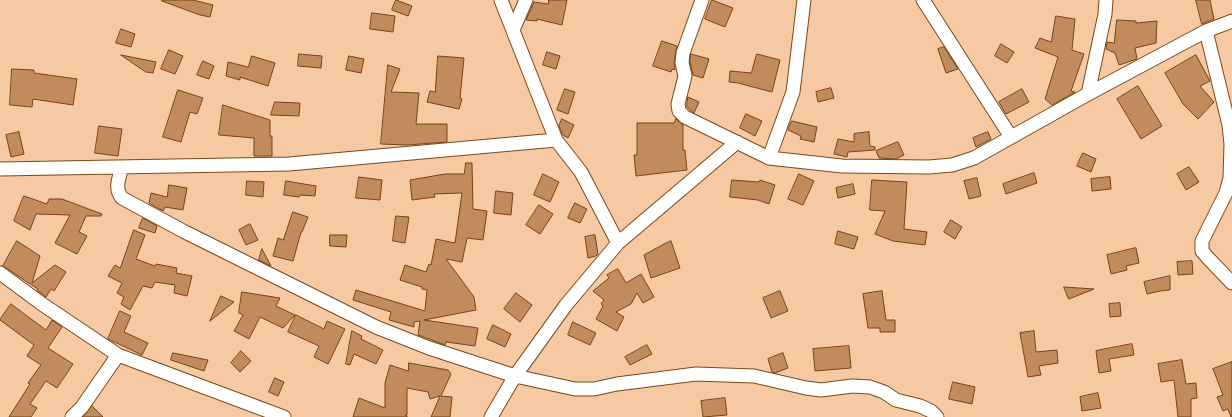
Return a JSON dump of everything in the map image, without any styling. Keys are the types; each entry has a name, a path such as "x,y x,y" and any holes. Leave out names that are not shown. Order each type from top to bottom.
{"street":[{"path":"501,0 556,140 581,172 618,243"},
{"path":"513,30 526,0"},
{"path":"702,0 683,53 682,63 685,76 678,104 679,111 685,117 769,158 842,166 929,167 952,165 974,158 1088,94 1206,32 1232,21"},
{"path":"769,158 793,92 804,0"},
{"path":"923,0 1011,137"},
{"path":"1088,94 1105,14 1106,0"},
{"path":"1206,32 1229,125 1231,144 1230,178 1226,193 1202,241 1202,250 1232,283"},
{"path":"0,169 289,164 556,140"},
{"path":"490,417 515,376 571,299 618,243 737,142"},
{"path":"122,167 117,187 118,193 122,198 185,232 376,327 430,348 515,376 575,389 594,389 617,384 696,374 754,376 821,390 852,386 870,387 884,392 896,400 920,406 931,411 937,417"},
{"path":"0,273 42,304 118,355 283,417"},
{"path":"72,417 82,407 118,355"}],"building":[{"path":"162,0 193,0 213,5 210,17 200,15"},
{"path":"396,0 412,6 408,16 392,10"},
{"path":"549,0 567,0 562,25 537,19 537,21 526,20 534,2 548,4"},
{"path":"712,0 733,8 725,27 705,19"},
{"path":"1196,0 1210,0 1214,19 1202,24"},
{"path":"372,13 395,16 393,32 370,29"},
{"path":"1056,16 1075,19 1072,50 1084,54 1071,91 1075,92 1052,105 1045,99 1058,57 1035,48 1040,38 1051,42"},
{"path":"1117,20 1136,21 1136,23 1157,21 1156,43 1135,48 1137,59 1119,65 1115,53 1106,49 1107,42 1114,43"},
{"path":"121,29 135,34 131,47 116,43"},
{"path":"662,41 677,46 674,62 675,70 672,69 671,72 653,66"},
{"path":"1001,44 1014,52 1007,63 995,56"},
{"path":"944,47 958,69 946,73 938,49"},
{"path":"169,50 183,56 175,74 161,69"},
{"path":"547,52 560,56 556,69 543,65"},
{"path":"299,54 322,56 321,68 298,66"},
{"path":"691,54 709,59 703,78 693,75 690,62"},
{"path":"757,54 780,60 772,92 729,82 730,71 751,73"},
{"path":"121,55 156,62 153,73 146,72"},
{"path":"1196,55 1210,81 1200,86 1214,102 1198,119 1183,104 1165,73"},
{"path":"252,56 275,63 268,86 240,77 240,80 226,76 228,62 248,67"},
{"path":"349,56 364,59 361,73 346,70"},
{"path":"438,56 464,58 460,98 462,99 459,109 427,102 430,91 435,92"},
{"path":"203,61 214,66 209,79 197,75"},
{"path":"388,65 400,69 391,92 419,93 416,124 447,124 447,142 407,145 381,144"},
{"path":"12,69 34,70 34,73 77,79 73,105 33,99 32,107 10,105"},
{"path":"1138,86 1162,126 1141,139 1117,99"},
{"path":"831,88 834,98 818,102 816,92"},
{"path":"565,89 575,92 568,114 557,110"},
{"path":"1022,89 1029,102 1006,114 999,102"},
{"path":"178,90 203,98 197,114 190,112 181,142 163,137"},
{"path":"688,97 699,102 694,113 687,107"},
{"path":"275,102 300,103 299,116 271,115"},
{"path":"223,105 270,120 272,156 254,156 254,138 219,135"},
{"path":"746,114 762,121 755,136 740,128"},
{"path":"562,119 574,125 568,138 563,135 559,126"},
{"path":"676,119 683,125 683,150 685,150 687,170 636,176 634,155 637,155 637,123 674,123"},
{"path":"792,121 817,127 814,142 800,139 801,136 788,130"},
{"path":"99,126 122,129 118,156 95,153"},
{"path":"19,132 24,154 11,157 6,135"},
{"path":"869,132 870,146 875,147 875,150 848,152 847,157 834,154 838,139 854,142 854,134"},
{"path":"988,132 991,139 976,147 973,138"},
{"path":"898,142 904,155 896,159 879,158 876,151"},
{"path":"1083,153 1096,159 1091,172 1077,166"},
{"path":"466,163 472,163 473,209 487,211 483,240 467,238 462,262 446,259 474,297 476,310 424,320 478,328 475,346 446,342 445,345 418,335 420,321 414,322 414,327 389,320 391,312 353,300 356,290 425,311 427,290 400,280 405,265 426,272 429,264 431,265 436,239 455,243 462,193 434,194 435,197 412,200 410,180 445,174 464,174"},
{"path":"1189,167 1199,182 1186,190 1177,174"},
{"path":"1034,173 1037,183 1006,194 1003,184"},
{"path":"543,174 559,182 550,202 534,195"},
{"path":"799,174 814,181 803,205 788,199"},
{"path":"359,177 382,180 380,200 356,198"},
{"path":"1110,177 1111,189 1092,191 1091,179"},
{"path":"977,178 981,196 969,199 964,181"},
{"path":"732,180 759,182 760,180 775,185 769,204 758,200 730,197"},
{"path":"872,180 907,182 904,229 927,232 925,245 893,241 875,234 885,211 870,210"},
{"path":"247,181 264,182 263,197 246,195"},
{"path":"286,181 316,186 315,196 300,195 299,197 284,195"},
{"path":"853,184 855,194 838,198 836,188"},
{"path":"169,185 187,188 183,210 165,207 163,211 149,203 151,193 167,197"},
{"path":"496,191 513,193 511,215 494,213"},
{"path":"24,196 47,204 49,199 62,199 102,214 101,216 86,216 79,232 87,236 77,254 55,243 70,215 36,214 30,230 14,221"},
{"path":"575,203 587,209 580,223 568,218"},
{"path":"539,205 553,214 540,234 526,225"},
{"path":"293,212 308,217 301,232 293,261 273,256 278,238 283,240"},
{"path":"396,216 409,217 405,243 393,241"},
{"path":"143,218 157,226 155,233 139,228"},
{"path":"951,220 962,227 955,239 944,232"},
{"path":"250,224 258,240 246,245 239,230"},
{"path":"134,230 145,235 136,259 155,266 156,264 177,268 176,273 192,276 187,296 174,293 175,285 155,282 152,288 143,286 130,310 121,304 124,297 117,293 122,283 108,276 115,265 120,268"},
{"path":"838,231 858,237 854,249 835,244"},
{"path":"330,235 347,235 346,247 330,246"},
{"path":"595,235 598,254 588,258 585,237"},
{"path":"17,241 40,256 32,283 55,265 66,272 54,291 51,289 46,297 37,290 38,289 3,266"},
{"path":"671,241 680,268 651,278 644,255"},
{"path":"1136,248 1139,263 1126,266 1127,270 1111,274 1107,255"},
{"path":"262,249 271,266 259,260"},
{"path":"1192,261 1193,274 1178,275 1177,262"},
{"path":"618,269 626,283 641,274 654,297 643,303 637,293 631,304 616,312 624,317 617,331 596,319 603,306 601,304 604,300 593,291 609,278 607,275"},
{"path":"1170,276 1170,290 1147,294 1144,282"},
{"path":"1064,287 1094,289 1069,299"},
{"path":"780,291 788,311 771,318 763,298"},
{"path":"882,291 886,320 895,320 895,332 880,332 880,328 868,328 863,294"},
{"path":"242,292 280,298 276,306 295,315 283,328 260,317 249,339 234,331 243,315 239,313"},
{"path":"516,293 532,305 520,322 504,309"},
{"path":"221,296 234,302 210,321"},
{"path":"1120,303 1121,316 1110,317 1109,304"},
{"path":"11,304 46,330 52,320 62,327 48,348 73,364 57,388 46,381 30,404 37,408 31,417 9,417 30,384 28,383 41,365 27,356 34,345 0,320"},
{"path":"120,311 131,316 124,332 148,343 142,355 108,339"},
{"path":"296,315 324,329 327,321 345,329 328,364 314,357 319,346 288,332"},
{"path":"573,322 596,333 590,345 568,335"},
{"path":"493,325 511,334 505,347 487,339"},
{"path":"352,331 362,336 361,339 383,350 376,364 354,354 350,365 346,364"},
{"path":"1034,331 1036,352 1057,350 1058,363 1039,366 1041,375 1028,377 1020,333"},
{"path":"1132,344 1134,355 1109,359 1111,371 1099,373 1096,351"},
{"path":"647,345 652,354 630,365 625,357"},
{"path":"849,346 851,368 815,371 813,349"},
{"path":"241,351 251,361 240,372 231,363"},
{"path":"173,353 208,360 204,371 171,360"},
{"path":"783,353 788,368 775,373 772,372 768,359"},
{"path":"1182,360 1186,384 1196,383 1197,398 1191,399 1191,417 1178,417 1174,380 1161,382 1158,364"},
{"path":"1232,362 1231,417 1228,409 1223,411 1217,397 1223,395 1213,369"},
{"path":"409,363 448,370 451,374 441,396 452,397 450,417 431,417 440,396 430,399 428,392 407,388 407,415 405,415 407,417 353,417 359,398 385,408 385,383 390,365 408,371"},
{"path":"275,378 284,382 278,396 269,392"},
{"path":"953,382 975,387 972,404 949,399"},
{"path":"1098,393 1101,408 1082,411 1080,397"},
{"path":"725,398 727,415 703,417 701,401"},
{"path":"92,406 103,417 83,417"}]}
